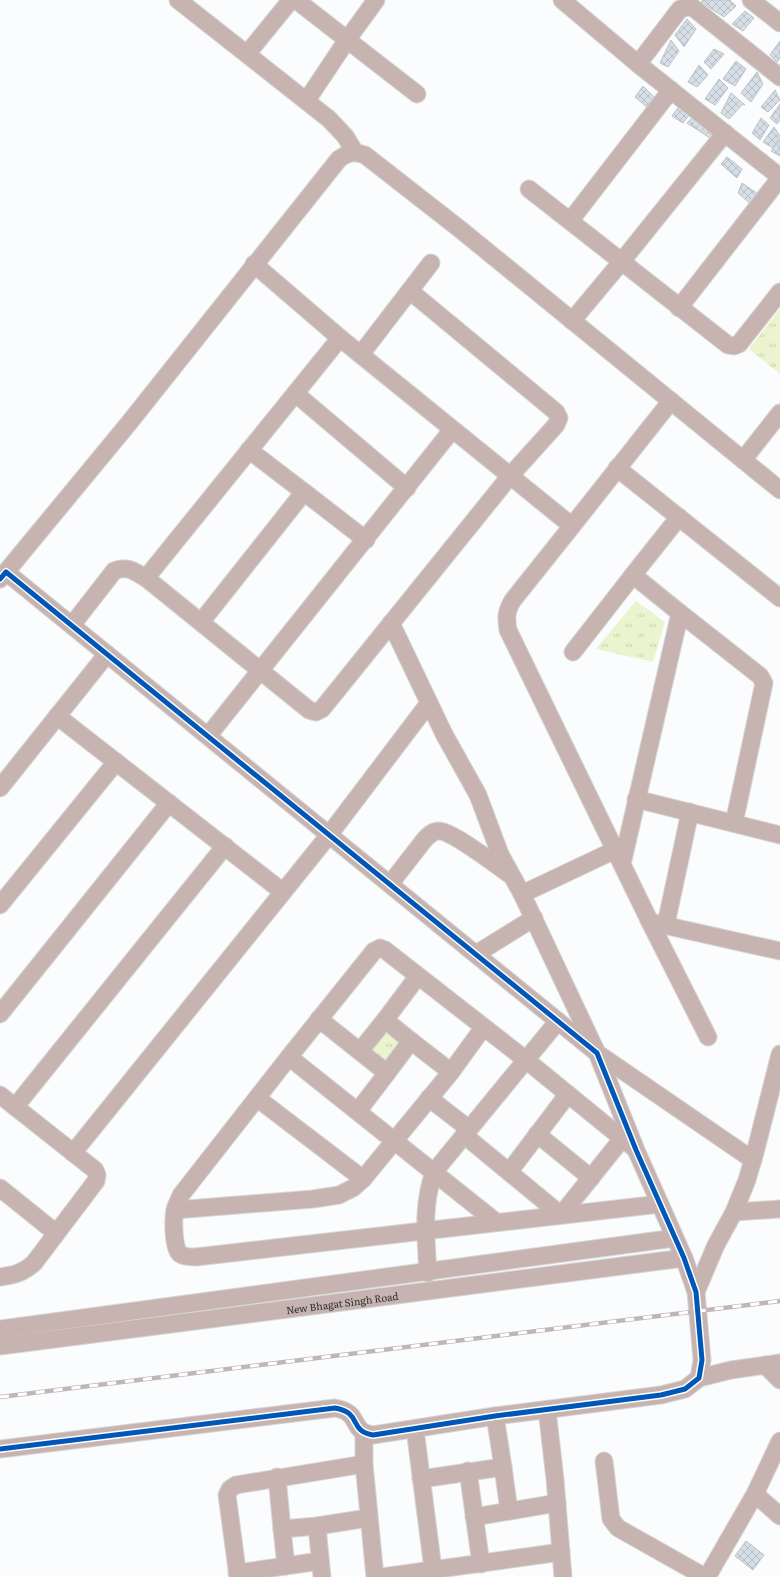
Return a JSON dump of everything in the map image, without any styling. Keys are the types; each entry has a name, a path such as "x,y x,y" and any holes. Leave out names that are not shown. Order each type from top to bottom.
{"street":[{"path":"178,0 307,100 329,119 345,136 355,152"},
{"path":"247,54 291,0"},
{"path":"296,0 417,94"},
{"path":"307,100 376,0"},
{"path":"562,0 638,64 780,177 679,308"},
{"path":"751,0 780,23"},
{"path":"638,64 680,9 691,6 780,77"},
{"path":"570,221 671,90"},
{"path":"572,321 725,133"},
{"path":"753,1160 597,1053 72,625 3,575 129,423 339,158 347,153 355,152 365,155 780,490"},
{"path":"529,189 728,345 734,346 739,344 780,292"},
{"path":"361,354 431,263"},
{"path":"254,264 340,338 572,526"},
{"path":"72,625 114,572 122,568 130,569 146,578 202,622 309,710 316,712 322,709 510,476 556,425 559,418 556,412 410,291"},
{"path":"146,578 340,338"},
{"path":"296,394 407,488"},
{"path":"671,401 513,600 507,609 506,620 508,630 619,857 658,923 708,1037"},
{"path":"743,460 780,413"},
{"path":"208,736 366,540 452,430"},
{"path":"249,450 366,540"},
{"path":"617,468 780,598"},
{"path":"202,622 304,492"},
{"path":"573,652 679,517"},
{"path":"633,575 760,676 764,682 734,823"},
{"path":"619,857 636,799 680,613"},
{"path":"391,624 429,703 478,795 500,854 534,918 597,1053 636,1150 684,1258 696,1292 702,1360 698,1378"},
{"path":"0,788 107,654"},
{"path":"73,1153 330,835 429,703"},
{"path":"57,716 283,892"},
{"path":"0,905 116,762"},
{"path":"636,799 780,835"},
{"path":"0,1014 169,803"},
{"path":"658,923 690,812"},
{"path":"390,884 425,838 432,833 439,831 447,832 510,875"},
{"path":"15,1107 225,846"},
{"path":"522,894 619,857"},
{"path":"476,954 534,918"},
{"path":"658,923 780,951"},
{"path":"636,1150 526,1060 483,1028 385,950 380,948 374,951 181,1195 175,1210 174,1225 176,1248 180,1254 188,1257 660,1204"},
{"path":"360,1051 418,976"},
{"path":"319,1020 387,1072"},
{"path":"385,1020 451,1072"},
{"path":"428,1272 425,1210 427,1196 434,1172 558,1021"},
{"path":"175,1210 313,1199 339,1195 353,1188 363,1180 451,1072 483,1028"},
{"path":"358,1111 411,1041"},
{"path":"696,1292 716,1246 734,1212 774,1106 780,1054"},
{"path":"289,1057 496,1222"},
{"path":"509,1172 568,1094"},
{"path":"0,1095 95,1170 97,1175 96,1181 34,1263 26,1271 0,1277"},
{"path":"257,1098 363,1180"},
{"path":"429,1098 509,1172 561,1215"},
{"path":"537,1134 591,1178"},
{"path":"561,1215 622,1139"},
{"path":"0,1188 56,1233"},
{"path":"734,1212 780,1209"},
{"name":"New Bhagat Singh Road","path":"0,1329 675,1238"},
{"name":"New Bhagat Singh Road","path":"0,1346 684,1258"},
{"path":"0,1449 335,1408 346,1410 353,1416 357,1426 364,1433 373,1435 495,1416 661,1395 685,1389 698,1378 773,1364 780,1380"},
{"path":"547,1410 558,1503 563,1577"},
{"path":"495,1416 509,1511"},
{"path":"416,1429 434,1574"},
{"path":"364,1433 364,1464 368,1518 375,1577"},
{"path":"604,1461 611,1519 618,1528 706,1577 755,1494 780,1441"},
{"path":"317,1526 321,1569 286,1566 238,1575 227,1495 230,1488 236,1485 276,1477 364,1464"},
{"path":"421,1479 503,1466"},
{"path":"468,1472 481,1564"},
{"path":"276,1477 286,1566"},
{"path":"755,1494 780,1516"},
{"path":"474,1517 558,1503"},
{"path":"282,1529 317,1526 368,1518"},
{"path":"382,1577 434,1574 481,1564 561,1552"}],"green space":[{"path":"780,309 780,374 749,349"},
{"path":"636,601 665,622 653,662 596,649"},
{"path":"386,1031 401,1042 387,1062 372,1051"}],"building":[{"path":"703,0 730,0 736,6 724,17 701,2"},
{"path":"745,11 754,18 743,31 732,24"},
{"path":"687,19 696,29 684,47 675,35"},
{"path":"671,40 679,51 668,67 660,63"},
{"path":"780,41 780,58 777,62 770,55"},
{"path":"714,49 724,54 711,69 704,62"},
{"path":"736,61 746,69 735,86 723,79"},
{"path":"699,65 708,75 697,87 688,82"},
{"path":"757,72 763,84 751,102 741,93"},
{"path":"719,79 728,88 715,105 705,99"},
{"path":"643,86 657,100 648,108 635,97"},
{"path":"775,90 780,100 768,112 761,107"},
{"path":"731,93 745,105 743,104 729,119 721,113"},
{"path":"780,104 780,120 777,124 770,118"},
{"path":"680,105 690,114 683,123 672,116"},
{"path":"695,115 716,129 710,138 687,123"},
{"path":"761,118 769,125 760,140 752,133"},
{"path":"774,127 780,136 773,148 763,142"},
{"path":"780,139 780,156 771,151"},
{"path":"727,157 742,169 737,178 721,164"},
{"path":"742,183 761,196 753,206 738,193"},
{"path":"746,1541 764,1555 753,1570 735,1556"}],"railway":[{"path":"0,1397 780,1301"}],"cycle path":[{"path":"0,579 6,572 597,1053 636,1150 684,1258 696,1292 702,1360 699,1378 685,1389 661,1395 495,1416 373,1435 360,1430 353,1418 344,1410 335,1408 0,1449"}]}
